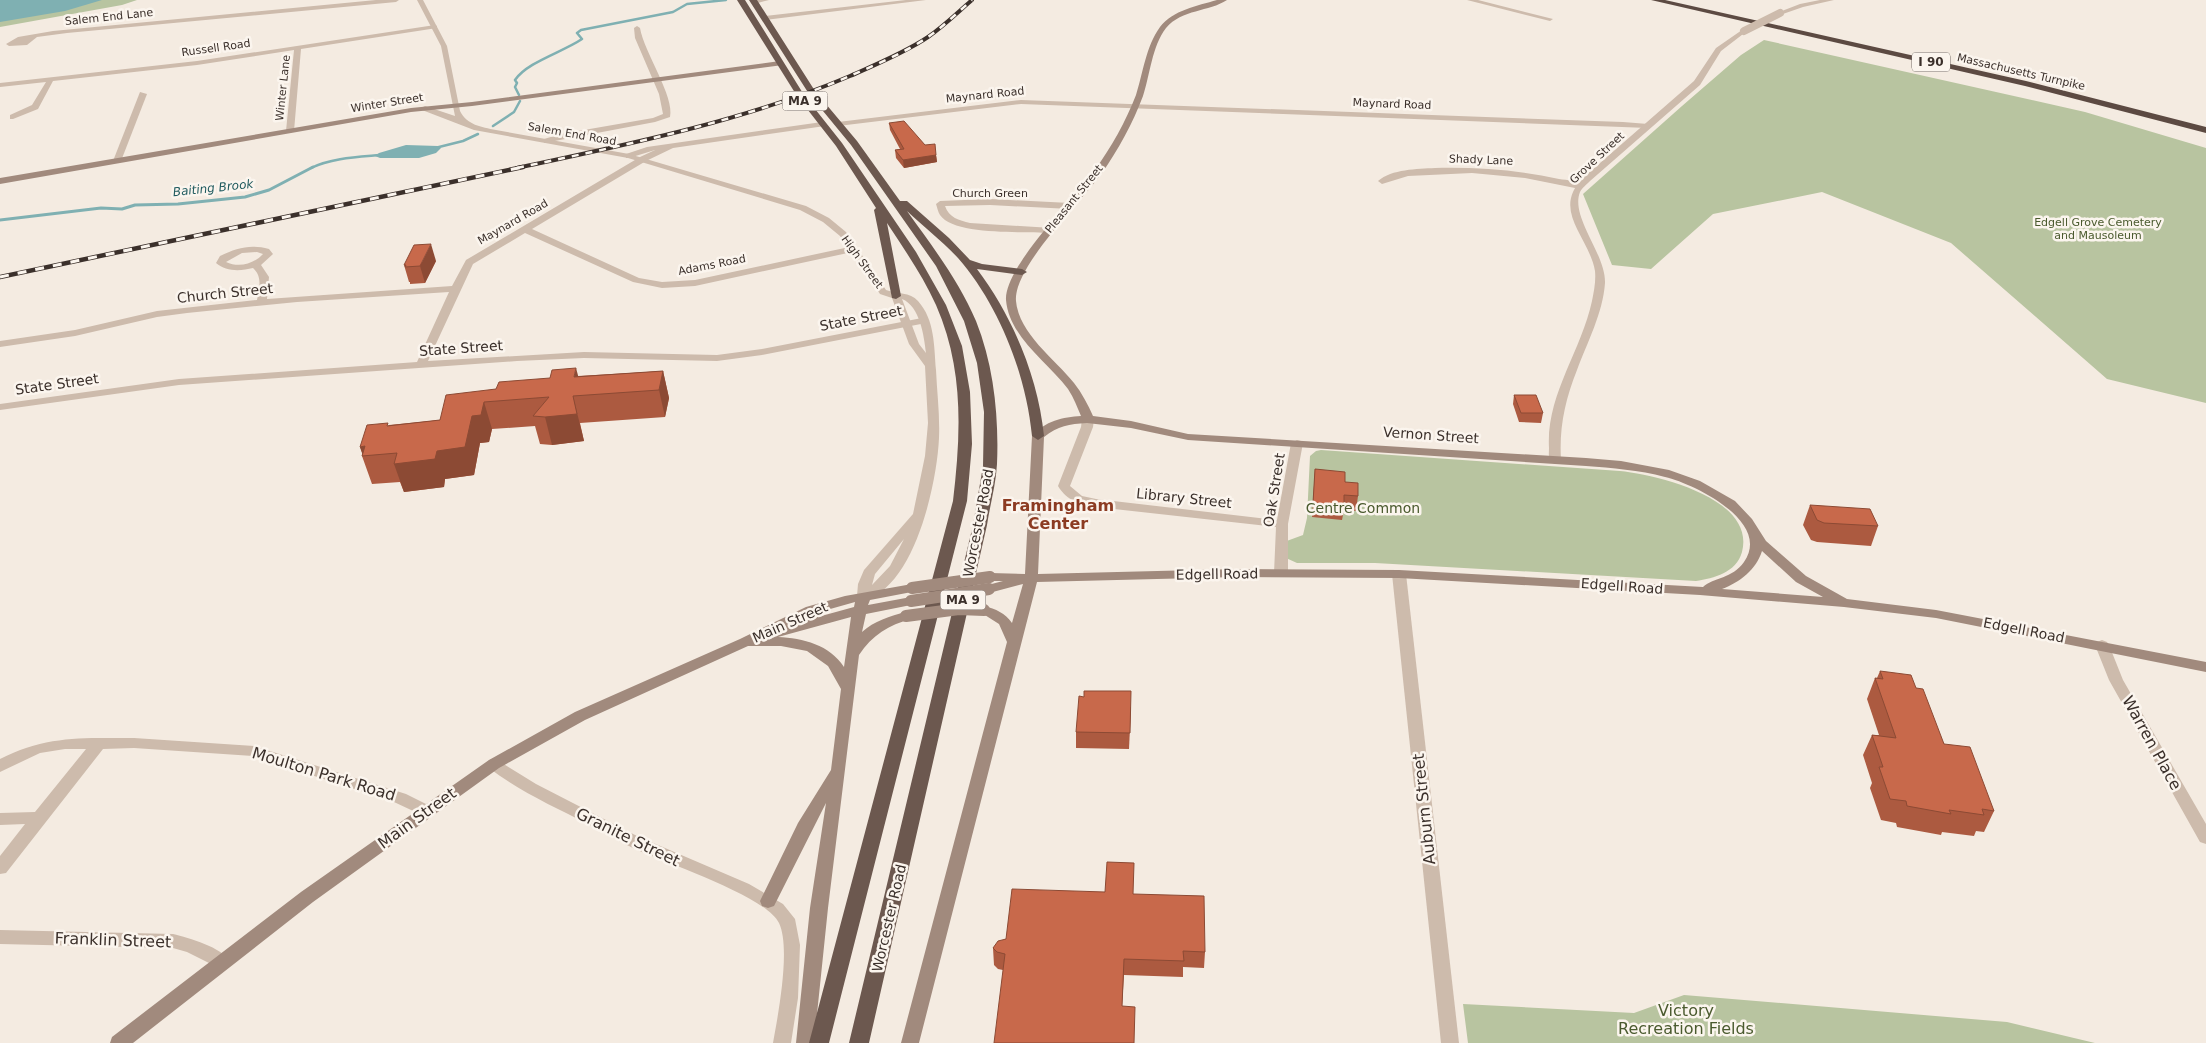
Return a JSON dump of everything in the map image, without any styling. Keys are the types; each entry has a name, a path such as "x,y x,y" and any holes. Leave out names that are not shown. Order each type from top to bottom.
{"highway":[{"name":"Worcester Road","path":"741,0 807,105 839,145 922,269 950,325 964,392 966,454 953,531 819,1043"},
{"name":"Massachusetts Turnpike","path":"1655,0 2017,82 2206,130"},
{"name":"Massachusetts Turnpike","path":"1680,0 2010,74 2206,122"},
{"name":"Worcester Road","path":"754,1 809,87 879,178 941,266 970,321 983,363 990,412 990,466 980,525 859,1043"},
{"path":"879,178 967,262 985,290 1010,336 1032,398 1038,420 1038,436"},
{"path":"875,198 888,251 896,296"},
{"path":"967,262 988,269 1022,272"}],"main road":[{"name":"Pleasant Street","path":"1088,419 1076,394 1040,352 1016,314 1012,305 1012,290 1049,230 1092,180 1115,146 1136,105 1163,28 1182,14 1224,0"},
{"name":"Winter Street","path":"0,181 425,108 455,106 780,63"},
{"name":"Vernon Street","path":"1088,419 1104,420 1155,432 1188,437 1555,460 1638,468 1683,479 1708,490 1731,504 1748,522 1769,552 1790,570 1844,603"},
{"path":"910,1043 1031,578 1034,552 1038,436 1044,429 1054,423 1088,419"},
{"path":"1700,591 1734,579 1748,566 1756,550 1757,542 1754,531"},
{"name":"Edgell Road","path":"859,610 912,595 1031,578 1281,573 1399,574 1700,591 1844,603 1944,616 2206,667"},
{"name":"Edgell Road","path":"864,596 912,595"},
{"path":"805,1043 819,908 849,691 852,655 859,610 864,596"},
{"name":"Main Street","path":"119,1043 221,962 426,811 494,764 580,716 745,642 811,610 864,596"},
{"path":"852,655 860,642 876,628 906,616 959,609 993,612 1006,622 1014,641"},
{"name":"Main Street","path":"745,642 859,610"},
{"path":"745,642 787,642 822,653 837,668 849,691"},
{"path":"768,901 806,823 834,777 840,760"}],"street":[{"name":"Salem End Lane","path":"34,36 98,28 396,0"},
{"path":"420,0 435,27 448,58 455,106 461,121"},
{"path":"754,1 766,0"},
{"path":"765,18 923,0"},
{"path":"1470,0 1550,19"},
{"name":"Grove Street","path":"1555,460 1554,442 1557,416 1569,373 1595,307 1600,283 1598,261 1574,206 1574,196 1580,186 1697,84 1705,74 1716,53 1727,43 1744,31 1780,12 1802,5 1831,0"},
{"name":"Russell Road","path":"0,85 188,64 435,27"},
{"path":"547,141 561,136 655,120 666,116 668,112 638,36 637,28"},
{"name":"Winter Lane","path":"290,131 298,48"},
{"path":"12,117 35,106 51,80"},
{"path":"117,161 143,94"},
{"name":"Maynard Road","path":"838,124 1021,102 1648,126"},
{"name":"Salem End Road","path":"425,108 486,130 643,159 803,208"},
{"name":"Maynard Road","path":"629,156 641,150 822,124"},
{"name":"Maynard Road","path":"420,366 455,289 470,262 643,159 669,147"},
{"name":"Shady Lane","path":"1382,181 1395,175 1411,172 1477,169 1530,174 1580,186"},
{"name":"Church Green","path":"1049,230 962,226 945,216 941,212 940,204 990,202 1070,206"},
{"name":"High Street","path":"803,208 834,226 854,249 880,289 887,294 906,297 913,301 922,321 931,351 930,366 935,408 934,444 914,535 891,576 864,596"},
{"name":"Adams Road","path":"525,228 636,280 662,285 694,282 854,249"},
{"path":"254,264 263,271 265,276 261,303"},
{"name":"Church Street","path":"0,344 75,334 157,314 261,303 455,289"},
{"name":"High Street","path":"896,296 918,351 930,366"},
{"name":"State Street","path":"0,407 179,382 567,356 717,358 762,352 922,321"},
{"name":"Library Street","path":"1088,419 1087,427 1065,482 1066,491 1078,499 1087,502 1282,524"},
{"name":"Oak Street","path":"1281,573 1282,524 1297,443"},
{"name":"High Street","path":"864,596 865,584 869,573 919,514"},
{"name":"Auburn Street","path":"1399,574 1450,1043"},
{"name":"Warren Place","path":"2102,646 2116,680 2206,838"},
{"path":"0,868 99,743"},
{"name":"Moulton Park Road","path":"0,766 26,752 65,744 162,745 254,751 400,798 426,811"},
{"name":"Granite Street","path":"494,764 529,788 641,845 768,901"},
{"path":"0,819 40,818"},
{"path":"768,901 785,918 792,943 788,1008 782,1043"},
{"name":"Franklin Street","path":"0,937 173,941 192,946 221,962"}],"green space":[{"path":"0,0 137,0 122,5 0,27"},
{"name":"Edgell Grove Cemetery and Mausoleum","path":"1764,40 2085,112 2206,148 2206,403 2107,379 1951,243 1822,192 1713,214 1651,269 1612,265 1583,194 1741,55"},
{"name":"Centre Common","path":"1316,451 1620,471 1657,478 1679,484 1700,493 1719,504 1734,517 1742,533 1742,552 1730,570 1717,576 1696,581 1375,563 1297,563 1286,558 1284,542 1303,535 1307,518 1310,456"},
{"name":"Victory Recreation Fields","path":"1684,995 2007,1022 2095,1043 1468,1043 1463,1004 1634,1013"}],"water":[{"path":"0,0 102,0 65,11 0,22"},
{"path":"406,145 438,146 441,148 436,153 419,158 380,158 375,156"}],"building":[{"path":"904,121 925,145 935,144 936,155 903,160 895,150 904,149 889,123"},
{"path":"431,244 420,266 405,267 406,265 404,265 414,245"},
{"path":"576,368 574,377 663,371 659,390 573,396 577,414 545,417 533,416 549,397 484,402 481,415 472,416 465,447 437,451 435,459 394,464 397,453 362,456 365,446 360,447 367,425 388,423 387,426 440,420 446,395 496,389 499,382 550,378 552,370"},
{"path":"1514,395 1536,395 1543,413 1521,413"},
{"path":"1315,469 1345,472 1345,482 1358,483 1358,496 1344,495 1344,505 1313,503"},
{"path":"1810,505 1870,509 1878,526 1824,523 1817,520"},
{"path":"1880,671 1911,675 1916,688 1923,689 1944,744 1970,747 1994,811 1982,809 1984,815 1949,810 1951,814 1907,806 1906,801 1890,799 1879,767 1883,767 1872,735 1896,738 1875,678 1883,679"},
{"path":"1084,691 1131,691 1130,733 1076,732 1079,696 1084,697"},
{"path":"1107,862 1134,863 1133,894 1204,896 1205,952 1183,951 1184,961 1124,959 1122,1006 1135,1007 1134,1043 994,1043 1005,954 997,952 993,948 998,941 1006,939 1012,889 1105,892"}],"waterway":[{"name":"Baiting Brook","path":"519,95 515,87 517,83 515,80 536,63 582,39 577,33 581,30 673,12 687,4 726,0"},
{"name":"Baiting Brook","path":"493,126 514,112 520,101"},
{"name":"Baiting Brook","path":"435,148 463,141 478,134"},
{"name":"Baiting Brook","path":"311,168 336,160 380,155"},
{"name":"Baiting Brook","path":"0,220 101,208 122,209 135,205 178,204 245,197 269,190 311,168"}],"railway":[{"path":"517,168 686,130 728,119 810,92 860,72 919,43 934,33 972,0"},
{"path":"0,277 523,167"}],"district":[{"name":"Framingham Center","path":"1058,514"}]}
